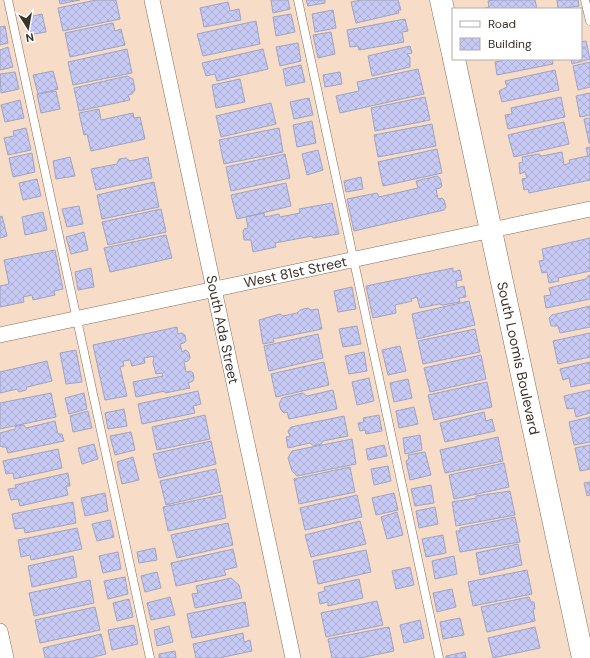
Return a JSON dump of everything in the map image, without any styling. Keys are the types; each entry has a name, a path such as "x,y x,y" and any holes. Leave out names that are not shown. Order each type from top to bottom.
{"street":[{"name":"South Ada Street","path":"152,0 294,658"},
{"path":"441,0 452,50"},
{"name":"South Loomis Boulevard","path":"454,60 583,658"},
{"name":"West 81st Street","path":"0,335 355,260 590,208"},
{"path":"0,631 6,658"}],"lane":[{"path":"8,0 150,658"},
{"path":"298,0 440,658"},
{"path":"585,0 590,21"}],"building":[{"path":"59,0 80,0 60,4"},
{"path":"96,0 116,0 120,19 63,31 58,8"},
{"path":"271,0 288,0 290,9 273,13"},
{"path":"306,0 325,0 325,3 308,6"},
{"path":"361,0 398,0 401,10 398,10 399,13 356,23 351,2"},
{"path":"535,0 537,8 486,8 489,7 488,1"},
{"path":"557,0 578,0 579,6 558,8"},
{"path":"228,2 230,11 239,9 241,20 204,27 200,8"},
{"path":"333,10 336,28 315,32 312,14"},
{"path":"42,14 46,32 28,35 24,18"},
{"path":"291,14 295,32 276,36 273,17"},
{"path":"405,19 408,31 402,32 404,42 359,50 358,46 350,47 347,30"},
{"path":"256,21 260,44 203,56 197,34"},
{"path":"113,23 115,31 121,29 125,45 70,57 65,33"},
{"path":"5,26 8,43 0,45 0,27"},
{"path":"331,32 335,54 318,58 313,35"},
{"path":"586,41 590,59 572,64 571,60 582,60 582,42"},
{"path":"298,43 301,61 280,66 276,47"},
{"path":"410,46 412,53 407,54 410,57 410,67 372,76 368,56"},
{"path":"8,47 13,67 0,70 0,50"},
{"path":"127,49 132,73 73,85 68,62"},
{"path":"263,49 268,69 217,81 215,74 206,76 202,63"},
{"path":"552,60 553,64 497,75 495,62"},
{"path":"590,62 590,87 578,90 573,66"},
{"path":"301,65 305,82 286,86 283,69"},
{"path":"418,69 424,94 340,113 336,96 359,91 357,82"},
{"path":"555,70 559,90 502,102 499,91 507,87 505,81"},
{"path":"53,71 58,89 38,94 33,75"},
{"path":"15,72 19,89 1,93 0,74"},
{"path":"340,72 342,84 325,87 323,75"},
{"path":"127,76 133,79 135,90 132,94 128,95 130,100 79,111 74,88"},
{"path":"240,79 245,102 216,108 212,85"},
{"path":"56,91 60,109 41,113 37,94"},
{"path":"590,93 590,115 580,117 576,96"},
{"path":"425,97 430,120 375,131 371,108"},
{"path":"561,97 565,117 508,129 505,115 512,114 511,108"},
{"path":"309,98 313,115 294,119 290,102"},
{"path":"20,100 24,118 5,122 1,105"},
{"path":"271,103 276,124 221,137 216,116"},
{"path":"99,109 101,120 133,113 134,118 140,117 145,139 91,151 87,134 84,135 79,113"},
{"path":"590,118 590,143 589,143 584,119"},
{"path":"312,121 316,143 297,147 293,125"},
{"path":"564,122 569,144 514,157 508,135"},
{"path":"432,124 436,146 378,157 374,135"},
{"path":"26,128 31,150 8,155 4,138 14,136 13,131"},
{"path":"279,128 283,152 224,164 219,140"},
{"path":"590,147 590,180 529,193 528,189 524,190 522,179 527,178 525,172 520,174 519,163 523,162 522,157 538,154 542,156 562,152 564,165 570,163 569,160 588,156 586,148"},
{"path":"437,149 442,173 383,186 378,162"},
{"path":"318,150 323,170 307,175 302,154"},
{"path":"32,153 35,172 13,177 9,158"},
{"path":"285,154 290,178 231,191 226,167"},
{"path":"70,157 75,176 56,179 53,161"},
{"path":"148,157 152,178 96,190 91,169 117,164 119,159 126,158 130,161"},
{"path":"437,176 440,178 442,186 436,189 438,199 442,198 444,200 446,207 444,210 354,231 347,199 377,193 379,197 418,188 416,181"},
{"path":"361,177 363,189 346,192 344,181"},
{"path":"37,179 41,196 23,200 19,183"},
{"path":"154,182 159,207 102,219 97,195"},
{"path":"286,183 291,206 237,219 231,195"},
{"path":"332,203 339,234 313,238 312,236 275,243 276,247 253,252 251,240 244,240 244,229 248,228 246,217 264,213 265,217 279,214 280,217 300,213 299,209"},
{"path":"79,206 83,224 67,227 62,209"},
{"path":"161,209 166,232 108,245 102,222"},
{"path":"43,212 47,230 25,235 22,217"},
{"path":"2,216 7,236 0,238 0,217"},
{"path":"84,232 88,250 71,254 66,237"},
{"path":"166,235 172,258 110,272 104,248"},
{"path":"590,238 590,271 558,278 559,281 549,283 547,272 542,273 539,261 544,260 542,249"},
{"path":"55,250 63,289 54,291 55,295 33,300 32,295 23,297 24,302 0,307 0,286 9,284 4,260"},
{"path":"91,268 94,287 78,290 75,272"},
{"path":"453,268 453,272 460,270 462,280 456,281 457,288 464,286 466,297 459,298 460,302 420,308 417,297 411,299 412,301 395,305 396,313 373,318 366,286"},
{"path":"590,275 590,299 546,308 544,296 551,295 549,288 586,279"},
{"path":"352,287 356,309 338,312 334,291"},
{"path":"469,301 475,325 417,339 412,314"},
{"path":"590,306 590,327 560,333 558,326 551,326 549,318 552,315"},
{"path":"308,308 311,310 318,309 322,329 273,339 274,342 263,344 259,320 280,314 283,316 297,313 300,310"},
{"path":"357,326 361,344 343,347 339,329"},
{"path":"177,327 178,334 182,333 185,335 186,341 180,344 182,352 186,350 189,353 190,358 188,361 184,362 186,372 190,371 193,373 193,381 188,383 190,388 136,397 133,382 163,376 162,373 156,374 153,363 154,356 144,358 145,363 132,366 130,360 123,361 124,366 120,367 127,396 105,400 93,345"},
{"path":"475,329 480,352 423,364 418,341"},
{"path":"590,333 590,357 558,364 553,341"},
{"path":"318,334 323,358 269,371 264,346"},
{"path":"400,346 406,371 388,375 382,350"},
{"path":"76,350 82,382 66,384 60,353"},
{"path":"364,352 367,371 349,374 345,356"},
{"path":"481,355 486,379 430,392 424,368"},
{"path":"47,361 52,381 27,387 26,390 19,392 17,389 0,393 0,372"},
{"path":"324,362 329,385 276,397 271,374"},
{"path":"590,362 590,383 571,387 569,378 563,380 560,369"},
{"path":"369,378 374,401 357,405 352,382"},
{"path":"408,379 412,398 394,402 390,383"},
{"path":"487,382 492,407 434,420 428,395"},
{"path":"333,390 337,409 289,419 287,412 284,413 281,410 279,404 282,398 303,393 307,396"},
{"path":"590,390 590,413 576,417 574,408 567,409 564,396"},
{"path":"198,391 201,404 193,406 195,413 142,424 138,404"},
{"path":"51,393 56,417 0,429 0,403"},
{"path":"84,393 87,409 69,414 65,398"},
{"path":"414,407 418,424 399,428 396,411"},
{"path":"124,409 127,426 108,429 105,413"},
{"path":"88,411 92,428 73,432 70,416"},
{"path":"484,412 486,421 492,419 495,431 445,442 440,423"},
{"path":"205,415 210,439 157,450 152,427"},
{"path":"379,415 382,431 366,434 365,430 360,431 358,423 364,422 363,418"},
{"path":"344,416 348,436 323,441 321,444 314,446 310,443 288,448 286,437 290,436 288,431 291,427"},
{"path":"590,417 590,442 574,445 569,422"},
{"path":"55,421 58,434 62,434 64,441 8,453 6,447 0,446 0,433 15,429 16,426 24,425 26,428"},
{"path":"131,432 135,450 115,455 110,436"},
{"path":"420,435 422,450 405,454 403,438"},
{"path":"498,437 503,461 445,473 440,450"},
{"path":"352,439 356,464 297,476 292,471 288,458 292,451"},
{"path":"211,441 216,464 159,478 153,454"},
{"path":"94,444 98,459 82,464 78,448"},
{"path":"384,445 387,456 368,460 366,449"},
{"path":"590,445 590,469 580,471 575,448"},
{"path":"58,449 62,468 14,479 13,473 6,474 3,461"},
{"path":"425,452 431,475 410,480 406,461 409,459 408,455"},
{"path":"133,457 139,480 122,484 117,462"},
{"path":"504,463 509,487 454,499 449,475"},
{"path":"388,466 391,481 374,485 371,469"},
{"path":"350,467 355,492 299,504 294,479"},
{"path":"216,469 221,492 166,505 160,481"},
{"path":"68,473 70,486 66,486 68,495 20,506 18,499 11,500 8,489 16,488 15,485"},
{"path":"590,482 590,495 587,496 584,483"},
{"path":"431,485 434,503 415,506 411,489"},
{"path":"510,491 515,515 456,526 452,502 476,498 476,496"},
{"path":"105,493 108,511 85,516 81,498"},
{"path":"394,493 398,510 376,515 372,498"},
{"path":"222,495 226,518 168,531 163,507"},
{"path":"357,495 362,517 305,530 300,508"},
{"path":"73,502 76,523 25,533 24,528 15,529 12,514"},
{"path":"435,507 438,524 419,528 416,511"},
{"path":"397,512 403,535 387,539 381,517"},
{"path":"515,517 520,542 460,552 456,531 460,531 460,528"},
{"path":"110,520 114,537 97,541 92,524"},
{"path":"360,521 366,544 311,557 305,535"},
{"path":"228,523 233,545 177,558 171,535"},
{"path":"77,528 82,549 31,560 30,555 21,557 18,540"},
{"path":"443,535 446,553 426,557 422,539"},
{"path":"518,544 522,565 480,575 476,553"},
{"path":"155,548 157,560 139,563 137,552"},
{"path":"233,549 237,567 224,570 226,575 176,586 171,563"},
{"path":"366,550 371,572 318,584 313,561"},
{"path":"118,552 121,569 103,573 99,556"},
{"path":"73,556 77,577 32,587 28,566"},
{"path":"454,556 457,574 435,579 432,561"},
{"path":"410,567 414,585 396,589 392,571"},
{"path":"527,570 532,594 473,606 468,582"},
{"path":"157,572 161,588 145,592 141,576"},
{"path":"125,577 128,594 108,599 104,581"},
{"path":"231,578 239,585 242,598 195,608 192,594 198,593 196,586"},
{"path":"359,579 363,598 328,606 328,602 320,604 318,593 325,591 324,587"},
{"path":"90,580 94,603 34,616 29,593"},
{"path":"452,589 456,607 437,612 433,593"},
{"path":"170,597 175,615 151,620 147,603"},
{"path":"529,597 531,602 534,602 535,609 533,609 535,621 487,632 481,607"},
{"path":"129,599 133,617 117,621 113,603"},
{"path":"377,601 383,625 326,637 321,613"},
{"path":"245,602 249,626 192,638 187,614"},
{"path":"95,607 100,630 40,643 35,620"},
{"path":"460,618 464,635 443,639 440,622"},
{"path":"420,620 424,638 404,643 400,625"},
{"path":"134,625 138,644 112,650 108,630"},
{"path":"169,626 173,642 157,646 154,630"},
{"path":"389,627 394,651 360,658 332,658 328,639"},
{"path":"535,627 540,648 493,658 488,638"},
{"path":"243,633 244,642 250,640 252,651 219,658 196,658 193,644"},
{"path":"101,634 106,654 90,658 45,658 43,648"},
{"path":"175,651 176,658 159,658 159,654"},
{"path":"465,652 466,658 446,658 446,656"}]}
